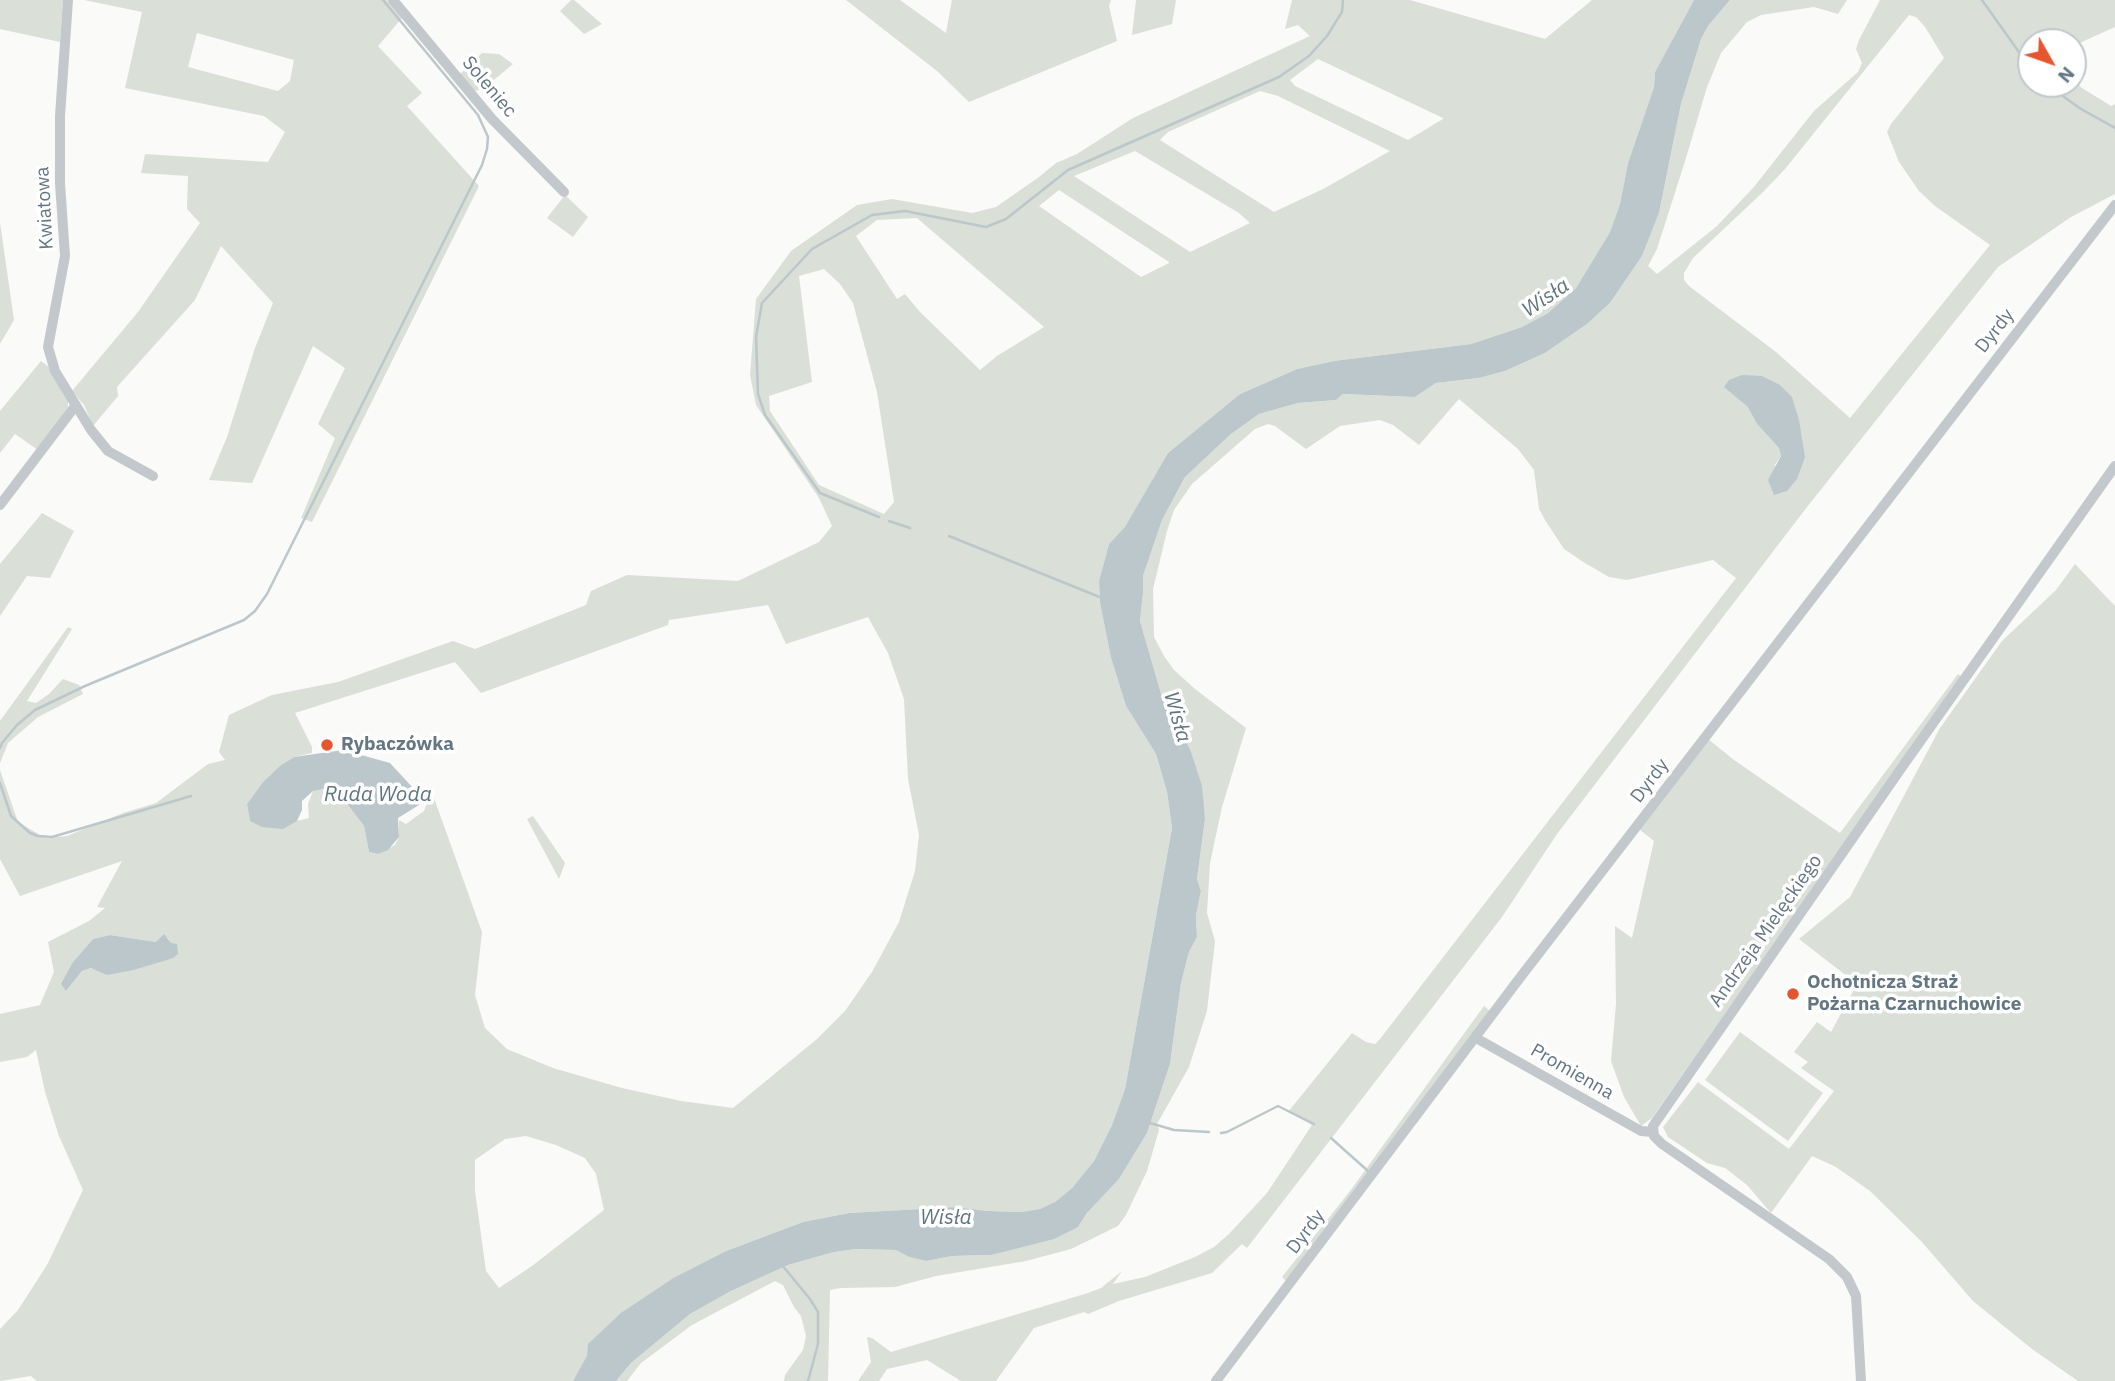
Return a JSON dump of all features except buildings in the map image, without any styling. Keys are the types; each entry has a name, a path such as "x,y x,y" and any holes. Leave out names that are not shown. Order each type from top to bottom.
{"street":[{"name":"Kwiatowa","path":"68,0 60,116 60,183 65,256 48,347 55,371 91,430 108,451 153,476"},
{"name":"Soleniec","path":"393,0 491,118 564,192"},
{"name":"Dyrdy","path":"1216,1381 1849,549 2115,205"},
{"path":"0,505 76,405"},
{"name":"Andrzeja Mielęckiego","path":"1653,1132 1654,1122 1663,1108 2115,467"},
{"name":"Promienna","path":"1476,1038 1641,1131 1653,1132"},
{"path":"1653,1132 1656,1140 1829,1259 1847,1277 1856,1296 1861,1381"}],"shaded area":[{"path":"0,0 63,0 60,42 0,29"},
{"path":"84,0 387,0 402,18 378,46 422,93 407,106 479,186 312,522 301,518 335,438 318,424 345,368 313,346 252,483 209,480 227,437 255,348 273,303 221,246 195,300 117,387 118,396 93,426 84,405 72,391 138,312 200,223 187,209 188,176 141,173 145,154 268,162 285,132 264,116 125,88 142,12","holes":["197,33 294,60 290,81 278,91 188,67"]},
{"path":"571,0 602,24 584,34 560,11"},
{"path":"846,0 900,0 946,33 952,0 1111,0 1109,6 1117,41 969,102 937,71"},
{"path":"1136,0 1176,0 1172,24 1132,35"},
{"path":"1292,0 1410,0 1545,39 1592,0 1694,0 1655,72 1654,87 1628,163 1620,204 1610,232 1576,288 1548,313 1522,327 1471,344 1334,361 1297,369 1240,394 1168,453 1125,528 1109,544 1099,581 1100,603 1111,658 1126,706 1156,754 1167,792 1172,828 1125,1089 1112,1125 1094,1161 1072,1188 1055,1202 1040,1209 1021,1212 956,1207 849,1213 803,1222 726,1251 675,1277 588,1356 573,1381 37,1381 31,1376 0,1381 0,1329 18,1310 47,1265 83,1190 59,1136 45,1092 36,1050 27,1057 0,1062 0,1014 40,1005 54,972 48,942 89,921 105,908 97,907 122,861 20,896 0,859 0,770 18,822 45,838 67,836 156,803 208,764 225,760 219,752 229,715 272,695 338,682 453,641 475,649 586,605 591,591 627,575 738,581 819,542 832,526 819,498 756,405 750,375 756,299 791,251 857,205 892,199 972,213 996,207 1056,163 1077,154 1133,118 1310,36 1298,25 1285,29","holes":["1318,59 1443,119 1408,140 1295,86 1290,80","1260,91 1278,96 1390,151 1325,188 1274,212 1160,140 1168,132","1135,151 1239,213 1250,223 1190,252 1074,176","1059,190 1169,262 1141,277 1039,206","917,218 1044,327 997,356 980,370 905,294 897,299 856,236 877,220","824,269 840,284 853,303 877,392 894,502 884,514 819,485 770,411 769,396 812,382 799,276","768,605 786,644 868,617 888,653 904,699 908,779 919,835 915,871 899,922 872,972 845,1011 817,1039 733,1108 681,1101 622,1088 553,1068 507,1049 485,1028 475,995 482,932 434,798 428,801 424,811 406,824 399,820 399,837 395,845 378,854 369,852 364,826 345,801 324,789 313,791 308,804 309,818 297,821 250,821 247,804 263,782 281,765 294,757 312,753 312,747 295,713 455,662 481,693 668,625 669,620","110,935 156,942 168,938 173,957 134,970 107,974 91,968 82,971 66,991 73,962 93,939","526,1136 585,1158 596,1174 604,1210 499,1288 486,1271 475,1191 475,1160 505,1139"]},
{"path":"1730,0 1847,0 1838,14 1814,7 1761,15 1747,22 1721,53 1707,87 1657,249 1648,266 1657,274 1717,226 1753,188 1814,111 1858,72 1862,63 1856,49 1880,0 2115,0 2115,27 2087,40 2087,28 2017,28 2017,98 2087,98 2087,91 2111,106 2115,104 2115,194 2071,217 1998,267 1807,507 1557,834 1502,917 1247,1248 1242,1244 1212,1273 1119,1301 1088,1314 1084,1312 1034,1328 996,1381 961,1381 927,1360 887,1369 879,1381 858,1381 871,1362 867,1337 891,1352 1088,1293 1101,1288 1122,1271 1113,1284 1145,1277 1195,1257 1214,1247 1229,1234 1267,1193 1312,1125 1288,1112 1352,1033 1375,1044 1380,1039 1736,578 1713,560 1627,580 1609,577 1585,563 1564,549 1545,520 1539,509 1534,470 1518,449 1459,399 1419,445 1393,425 1380,420 1340,426 1306,449 1275,426 1268,424 1255,429 1192,484 1174,510 1153,589 1154,637 1164,656 1174,670 1195,689 1246,728 1222,807 1210,863 1207,913 1215,941 1207,1011 1189,1067 1157,1124 1159,1130 1147,1171 1126,1215 1118,1226 1071,1249 1026,1261 936,1276 895,1287 830,1290 828,1381 784,1381 785,1375 803,1350 806,1336 801,1316 783,1285 775,1281 692,1325 641,1363 627,1381 616,1381 631,1363 690,1314 731,1291 788,1265 834,1252 856,1249 896,1250 926,1261 952,1256 991,1255 1078,1227 1087,1213 1119,1179 1147,1133 1170,1064 1181,983 1189,952 1197,937 1196,915 1201,891 1197,879 1205,819 1190,749 1162,697 1140,621 1143,576 1162,520 1185,477 1231,434 1259,414 1298,403 1336,400 1343,394 1415,397 1436,383 1479,378 1505,371 1545,353 1587,324 1610,303 1642,256 1659,213 1681,104 1701,39 1708,26","holes":["1909,15 1916,17 1944,58 1887,132 1899,162 1919,191 1935,206 1990,245 1850,418 1776,352 1689,286 1684,280 1684,273 1693,258 1785,169","1747,406 1805,456 1774,466 1781,456 1779,448 1757,424"]},
{"path":"482,53 499,54 513,64 483,89 474,91 459,75"},
{"path":"565,195 588,217 573,237 547,218"},
{"path":"0,223 14,320 0,344"},
{"path":"41,361 49,367 68,399 68,407 38,450 15,434 0,453 0,411"},
{"path":"42,513 74,531 50,578 27,576 0,616 0,564"},
{"path":"2075,564 2115,606 2115,1381 2078,1381 2032,1349 1973,1301 1921,1241 1870,1191 1836,1167 1812,1156 1771,1213 1747,1185 1725,1168 1707,1163 1668,1137 1663,1127 1698,1082 1789,1149 1834,1091 1801,1068 1808,1062 1794,1052 1817,1022 1831,1032 1857,984 1799,939 1850,897 1940,728 2002,641 2056,590"},
{"path":"68,627 72,629 27,701 36,703 63,679 79,685 83,694 38,717 8,743 0,763 0,721"},
{"path":"1958,674 1962,677 1652,1118 1641,1126 1624,1097 1611,1061 1616,1004 1615,926 1632,938 1654,841 1639,829 1708,739 1840,833"},
{"path":"533,816 565,863 559,879 527,819"},
{"path":"1484,1006 1491,1012 1286,1281 1282,1277 1350,1191"},
{"path":"1740,1032 1823,1093 1788,1141 1705,1080"}],"water":[{"name":"Wisła","path":"1694,0 1730,0 1708,26 1701,39 1681,104 1659,213 1642,256 1610,303 1587,324 1545,353 1505,371 1479,378 1436,383 1415,397 1343,394 1336,400 1298,403 1259,414 1231,434 1185,477 1162,520 1143,576 1140,621 1162,697 1190,749 1202,786 1205,819 1197,879 1201,891 1196,915 1197,937 1189,952 1181,983 1170,1064 1147,1133 1119,1179 1087,1213 1078,1227 1054,1239 991,1255 952,1256 926,1261 896,1250 856,1249 834,1252 788,1265 731,1291 690,1314 631,1363 616,1381 573,1381 587,1356 588,1344 621,1313 675,1277 726,1251 803,1222 849,1213 956,1207 1021,1212 1040,1209 1055,1202 1072,1188 1094,1161 1112,1125 1125,1089 1172,828 1167,792 1156,754 1126,706 1111,658 1100,603 1099,581 1109,544 1125,527 1168,453 1240,394 1297,369 1334,361 1471,344 1522,327 1548,313 1576,288 1610,232 1620,204 1628,163 1654,87 1655,72"},
{"path":"1742,375 1762,376 1780,385 1792,397 1805,457 1797,479 1787,491 1774,495 1768,480 1781,456 1779,448 1757,424 1747,406 1724,387 1729,380"},
{"name":"Ruda Woda","path":"343,750 390,763 414,789 419,799 419,805 398,818 399,837 388,850 378,854 369,852 364,826 345,801 324,789 313,791 302,801 302,810 297,821 283,829 262,827 250,821 247,804 263,782 281,765 294,757"},
{"path":"164,934 171,943 177,944 178,954 173,958 107,975 91,968 82,971 66,991 61,984 73,962 93,939 110,935 156,942"}],"waterway":[{"path":"0,748 17,725 35,710 85,686 244,620 255,611 267,594 482,165 487,149 488,137 478,115 383,0"},
{"path":"879,517 820,493 765,415 758,394 756,337 762,303 812,249 872,215 905,211 986,227 1006,219 1068,170 1279,77 1309,56 1327,36 1342,12 1343,0"},
{"path":"1982,0 2017,49"},
{"path":"2066,98 2115,128"},
{"path":"889,521 910,528"},
{"path":"949,536 1102,598"},
{"path":"0,783 11,816 30,833 52,837 191,796"},
{"path":"1221,1133 1278,1106 1314,1124"},
{"path":"1150,1123 1174,1130 1209,1132"},
{"path":"1331,1138 1368,1171"},
{"path":"782,1265 818,1312 818,1344 808,1381"}],"place":[{"name":"Rybaczówka","path":"327,745"},
{"name":"Ochotnicza Straż Pożarna Czarnuchowice","path":"1793,994"}]}
